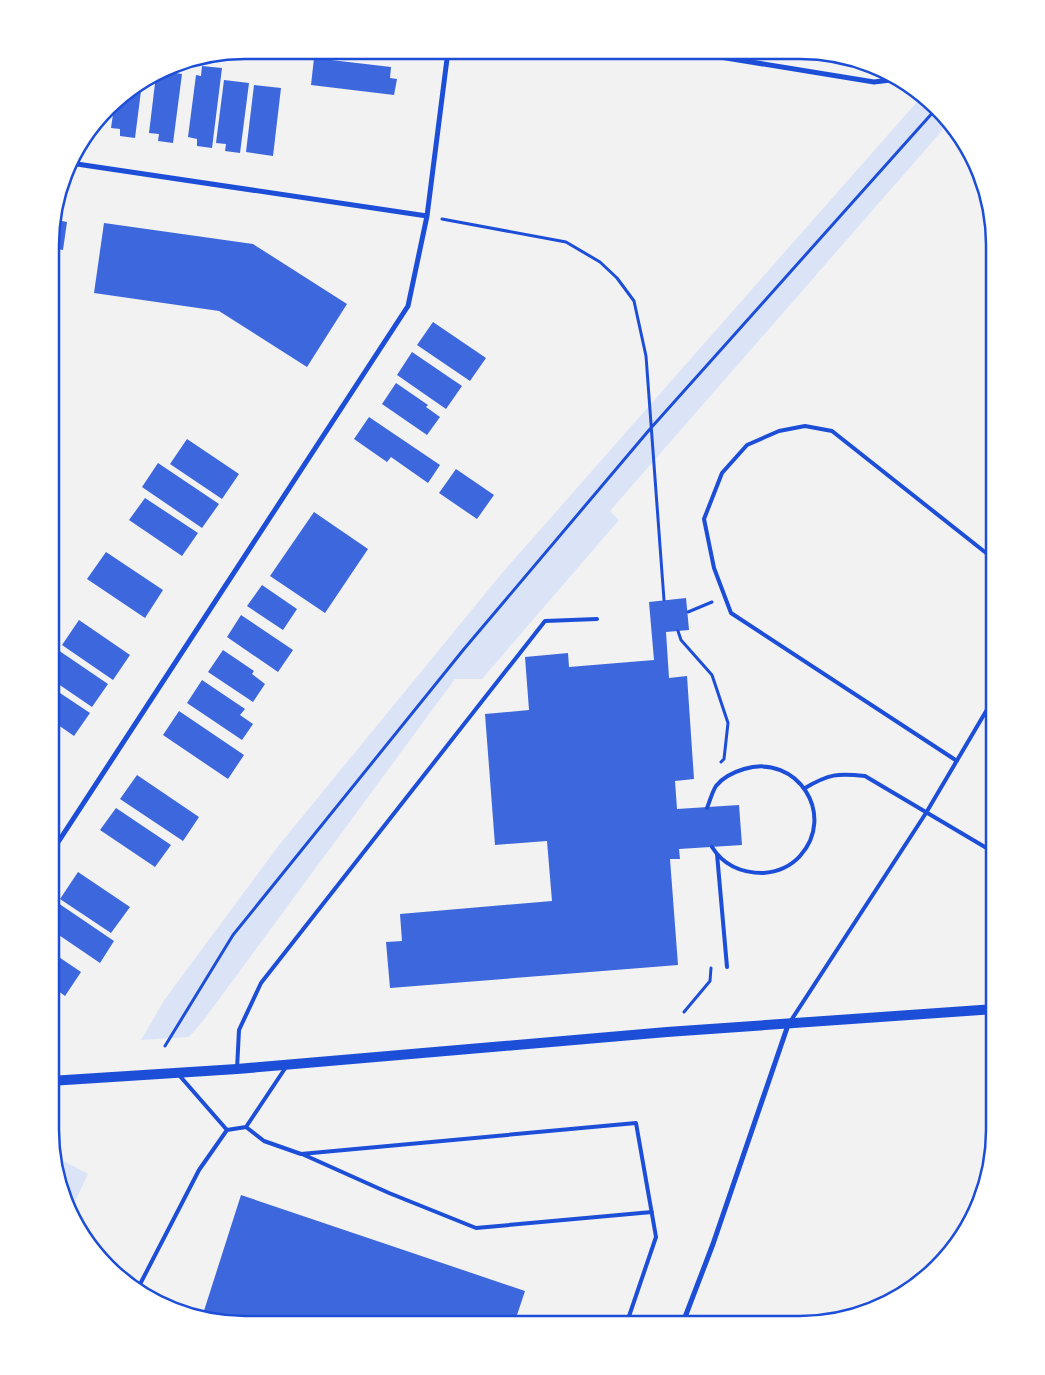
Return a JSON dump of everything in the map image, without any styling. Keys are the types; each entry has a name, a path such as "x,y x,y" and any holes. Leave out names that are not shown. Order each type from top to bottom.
{"main road":[{"path":"59,1080 237,1069 667,1032 986,1010"}],"street":[{"path":"59,839 408,306 427,216 447,59"},
{"path":"738,59 874,82 887,80"},
{"path":"77,165 427,216"},
{"path":"685,1316 713,1244 788,1025"}],"lane":[{"path":"957,761 731,613 714,568 704,519 722,473 747,445 779,431 805,426 832,431 986,553"},
{"path":"237,1069 239,1030 261,984 545,621 597,619"},
{"path":"788,1025 926,813 986,711"},
{"path":"707,808 716,786 731,772 757,765 782,770 805,788 813,806 813,831 806,849 793,863 774,872 747,873 729,866 712,847"},
{"path":"805,788 826,776 846,774 865,776 986,848"},
{"path":"717,854 727,967"},
{"path":"246,1127 288,1065"},
{"path":"177,1073 227,1130"},
{"path":"301,1154 636,1123 656,1237 629,1316"},
{"path":"140,1284 199,1170 227,1130 246,1127 264,1141 301,1154 389,1193 476,1228 652,1212"}],"path":[{"path":"165,1046 233,935 464,649 650,429 932,113"},
{"path":"427,216 566,242 600,262 617,278 634,301 646,356 664,600"},
{"path":"688,612 725,597"},
{"path":"678,631 682,640 712,675 728,723 724,759 718,766"},
{"path":"684,1012 710,981"}],"shaded area":[{"path":"918,101 932,113 945,127 610,511 619,520 482,679 455,679 203,1021 189,1037 141,1040 165,999 279,845 502,573"},
{"path":"61,1160 88,1174 74,1204"}],"building":[{"path":"314,59 391,67 390,78 397,79 394,95 311,85"},
{"path":"202,66 222,68 212,148 197,146 197,139 188,137 196,75 201,76"},
{"path":"174,73 182,74 173,143 158,141 159,134 149,133 155,82"},
{"path":"224,80 249,83 240,153 225,151 226,144 216,143"},
{"path":"254,85 281,88 273,156 246,152"},
{"path":"141,90 135,138 120,136 120,129 111,128 113,113"},
{"path":"60,221 67,222 63,250 59,249"},
{"path":"104,223 253,244 347,304 307,367 219,311 94,293"},
{"path":"433,322 486,358 470,381 417,345"},
{"path":"412,352 462,386 446,409 397,375"},
{"path":"396,383 428,405 426,407 440,417 427,435 382,404"},
{"path":"369,417 440,465 428,483 391,457 387,462 354,439"},
{"path":"187,439 239,474 222,499 170,464"},
{"path":"158,463 219,504 202,528 142,487"},
{"path":"456,469 494,495 477,519 439,493"},
{"path":"145,498 198,533 182,556 129,520"},
{"path":"314,512 368,549 325,613 270,576"},
{"path":"106,552 163,590 145,618 87,579"},
{"path":"262,585 297,609 283,630 247,606"},
{"path":"686,598 689,630 666,632 669,678 687,676 694,779 675,781 677,809 739,805 742,845 679,849 680,859 670,859 678,965 390,988 386,942 402,941 400,914 552,901 547,841 495,845 485,714 529,710 525,657 568,653 569,667 654,660 649,602"},
{"path":"241,615 293,650 278,672 227,637"},
{"path":"79,620 130,655 113,680 62,645"},
{"path":"223,650 254,671 252,674 265,684 253,702 208,672"},
{"path":"59,651 108,684 92,707 59,684"},
{"path":"202,680 245,709 240,715 253,724 242,740 187,703"},
{"path":"59,692 90,713 74,736 59,726"},
{"path":"179,711 244,755 228,779 163,735"},
{"path":"137,775 199,817 183,841 120,799"},
{"path":"116,808 171,845 155,867 100,830"},
{"path":"78,872 130,907 111,933 60,899"},
{"path":"59,904 114,941 100,963 59,935"},
{"path":"59,957 81,972 65,996 59,992"},
{"path":"241,1195 525,1291 517,1316 232,1316 204,1312"}]}
